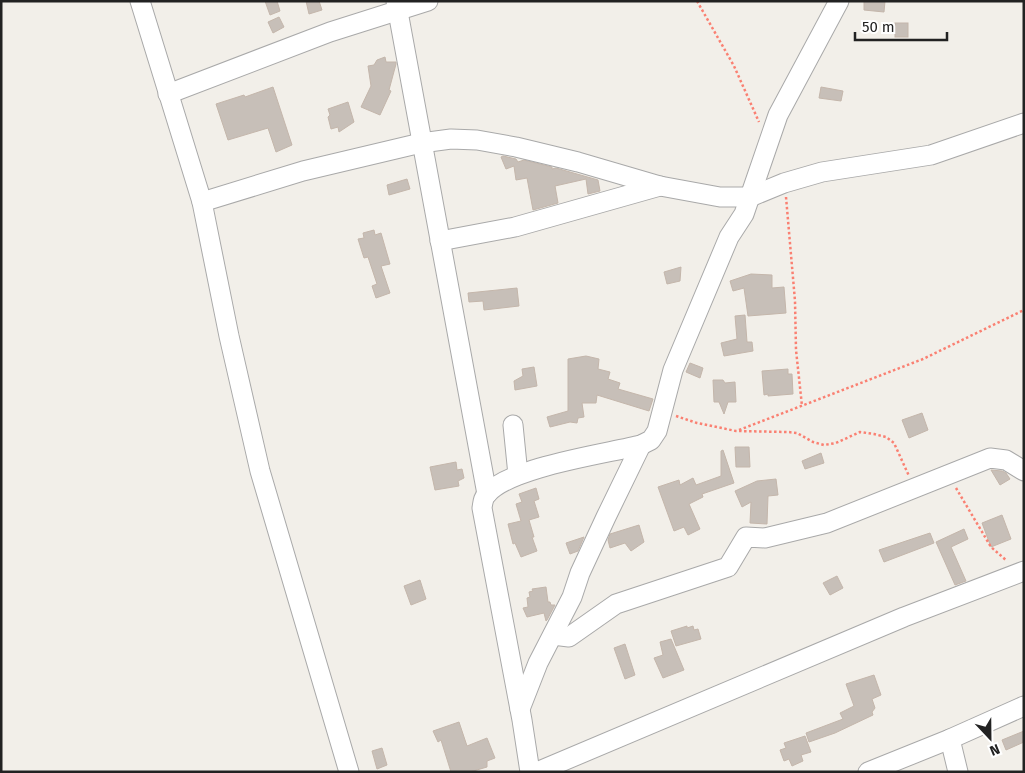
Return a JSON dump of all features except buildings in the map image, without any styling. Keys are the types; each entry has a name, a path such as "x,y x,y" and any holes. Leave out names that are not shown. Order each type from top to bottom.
{"street":[{"path":"140,1 202,202 229,336 260,471 349,772"},
{"path":"168,94 396,6 428,1"},
{"path":"530,772 482,508 483,500 486,494 493,488 518,474 648,443 656,434 673,370 729,237 744,214 778,114 838,1"},
{"path":"396,6 486,494"},
{"path":"202,202 302,171 421,143 458,139 508,146 578,162 660,186 720,197 750,197 784,183 822,172 874,163 922,158 1024,123"},
{"path":"440,242 515,227 660,186"},
{"path":"513,425 518,474"},
{"path":"520,709 538,663 572,597 580,573 641,445"},
{"path":"553,635 569,637 616,604 728,567 746,537 765,538 827,523 990,458 1006,460 1024,471"},
{"path":"537,772 1018,568"},
{"path":"868,772 950,739 1024,706"},
{"path":"950,739 958,772"}],"path":[{"path":"697,1 734,66 768,144"},
{"path":"784,183 802,406"},
{"path":"736,431 923,359 1024,310"},
{"path":"662,408 684,420 736,431 797,433 813,442 824,445 836,443 860,432 886,437 894,443 909,475 914,480"},
{"path":"954,485 991,547 1018,568"}]}
